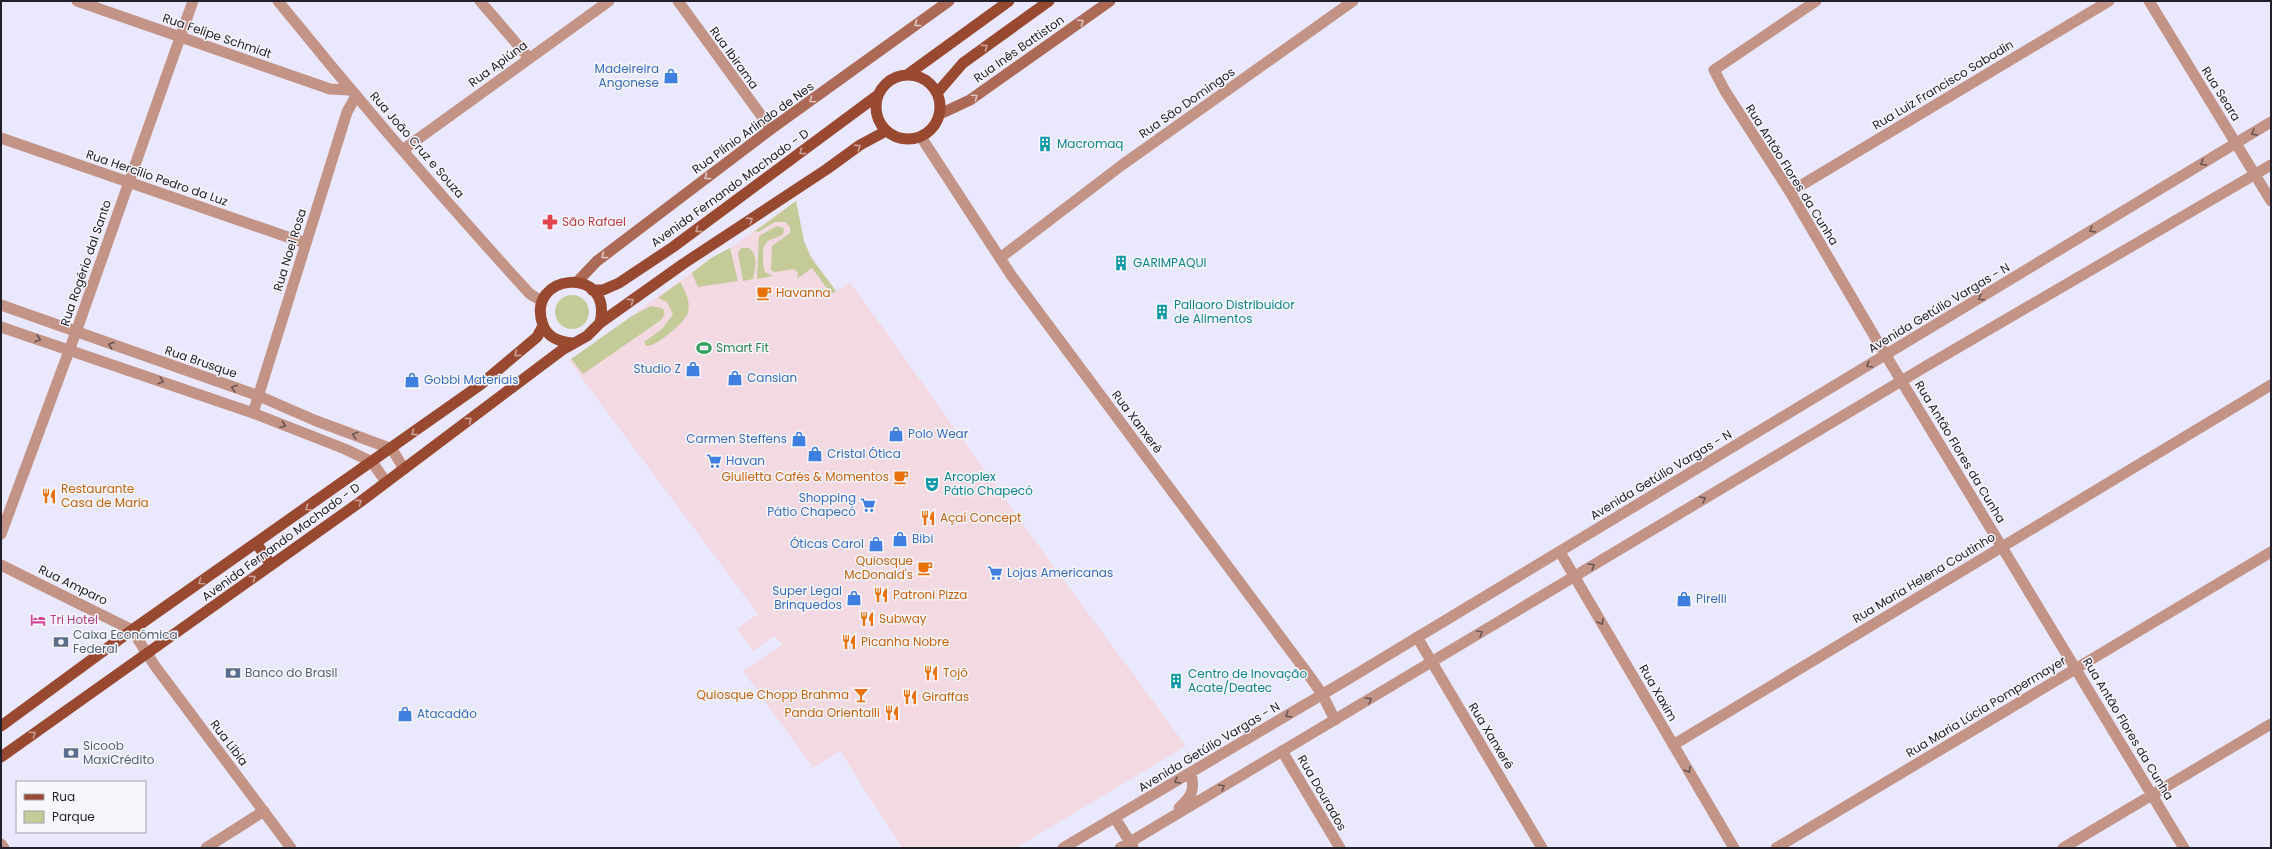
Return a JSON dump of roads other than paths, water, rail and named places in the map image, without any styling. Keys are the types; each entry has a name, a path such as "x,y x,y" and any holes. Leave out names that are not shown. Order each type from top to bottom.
{"main road":[{"name":"Rua Plínio Arlindo de Nes","path":"577,282 597,261 771,129 949,1"},
{"path":"907,75 925,79 937,93 940,103 940,114 936,124 930,132 921,138 904,140 894,137 886,131 876,114 878,95 889,81 907,75 1009,1"},
{"path":"937,93 963,63 1048,1"},
{"name":"Rua Inês Battiston","path":"940,114 970,100 1110,1"},
{"name":"Avenida Fernando Machado - D","path":"592,290 603,290 619,283 673,247 878,95"},
{"path":"600,324 601,306 592,290 577,282 563,282 550,289 542,301 540,314 543,326 555,339 573,343 587,336 600,324 683,264 827,169 860,144 886,131"},
{"name":"Avenida Fernando Machado - D","path":"1,726 132,630 392,449 480,385 537,338 543,326"},
{"name":"Avenida Fernando Machado - D","path":"1,756 386,482 573,343"},
{"path":"257,544 271,565"}],"street":[{"name":"Rua Felipe Schmidt","path":"77,1 330,89 353,93"},
{"name":"Rua Rogério dal Santo","path":"1,534 76,332 193,1"},
{"name":"Rua João Cruz e Souza","path":"278,1 353,93 404,149 518,281 530,294 542,301"},
{"path":"480,1 529,58"},
{"name":"Rua Apiúna","path":"404,149 609,1"},
{"name":"Rua Ibirama","path":"678,1 771,129"},
{"name":"Rua São Domingos","path":"1000,258 1122,165 1353,1"},
{"name":"Rua Antão Flores da Cunha","path":"1816,1 1714,70 1725,92 1790,192 1886,355 2077,668 2184,848"},
{"name":"Rua Luiz Francisco Sabadin","path":"1790,192 2109,1"},
{"name":"Rua Seara","path":"2149,1 2271,201"},
{"name":"Rua Noel Rosa","path":"253,413 353,93"},
{"name":"Avenida Getúlio Vargas - N","path":"1063,848 1560,552 2271,122"},
{"name":"Rua Hercílio Pedro da Luz","path":"1,138 305,243"},
{"name":"Rua Xanxerê","path":"921,138 1000,258 1322,694 1335,720"},
{"path":"1115,818 1128,846 1164,822 1282,751 1902,381 2271,165"},
{"name":"Rua Brusque","path":"1,305 259,396 307,417 392,449"},
{"path":"1,327 253,413 301,432 372,462 386,482"},
{"name":"Rua Maria Helena Coutinho","path":"1673,744 2271,385"},
{"path":"301,432 307,417"},
{"path":"392,449 404,469"},
{"name":"Rua Xaxim","path":"1560,552 1734,848"},
{"name":"Rua Maria Lúcia Pompermayer","path":"1776,848 2271,552"},
{"name":"Rua Amparo","path":"1,566 132,630"},
{"name":"Rua Líbia","path":"132,630 148,652 155,666 291,848"},
{"name":"Rua Xanxerê","path":"1417,637 1542,848"},
{"path":"2063,848 2271,724"},
{"name":"Rua Dourados","path":"1282,751 1340,848"},
{"path":"1164,822 1193,793 1194,788 1191,772"},
{"path":"206,848 264,811"},
{"path":"1,844 4,848"}],"place":[{"name":"Madeireira Angonese","path":"671,76"},
{"name":"Macromaq","path":"1045,144"},
{"name":"São Rafael","path":"550,222"},
{"name":"GARIMPAQUI","path":"1121,263"},
{"name":"Havanna","path":"764,293"},
{"name":"Pallaoro Distribuidor de Alimentos","path":"1162,312"},
{"name":"Smart Fit","path":"704,348"},
{"name":"Studio Z","path":"693,369"},
{"name":"Cansian","path":"735,378"},
{"name":"Gobbi Materiais","path":"412,380"},
{"name":"Polo Wear","path":"896,434"},
{"name":"Carmen Steffens","path":"799,439"},
{"name":"Cristal Ótica","path":"815,454"},
{"name":"Havan","path":"714,461"},
{"name":"Giulietta Cafés & Momentos","path":"901,477"},
{"name":"Arcoplex Pátio Chapecó","path":"932,484"},
{"name":"Restaurante Casa de Maria","path":"49,496"},
{"name":"Shopping Pátio Chapecó","path":"868,505"},
{"name":"Açaí Concept","path":"928,518"},
{"name":"Bibi","path":"900,539"},
{"name":"Óticas Carol","path":"876,544"},
{"name":"Quiosque McDonald's","path":"925,568"},
{"name":"Lojas Americanas","path":"995,573"},
{"name":"Patroni Pizza","path":"881,595"},
{"name":"Super Legal Brinquedos","path":"854,598"},
{"name":"Pirelli","path":"1684,599"},
{"name":"Subway","path":"867,619"},
{"name":"Tri Hotel","path":"38,620"},
{"name":"Caixa Econômica Federal","path":"61,642"},
{"name":"Picanha Nobre","path":"849,642"},
{"name":"Banco do Brasil","path":"233,673"},
{"name":"Tojô","path":"931,673"},
{"name":"Centro de Inovação Acate/Deatec","path":"1176,681"},
{"name":"Quiosque Chopp Brahma","path":"861,695"},
{"name":"Giraffas","path":"910,697"},
{"name":"Panda Orientalli","path":"892,713"},
{"name":"Atacadão","path":"405,714"},
{"name":"Sicoob MaxiCrédito","path":"71,753"}]}
